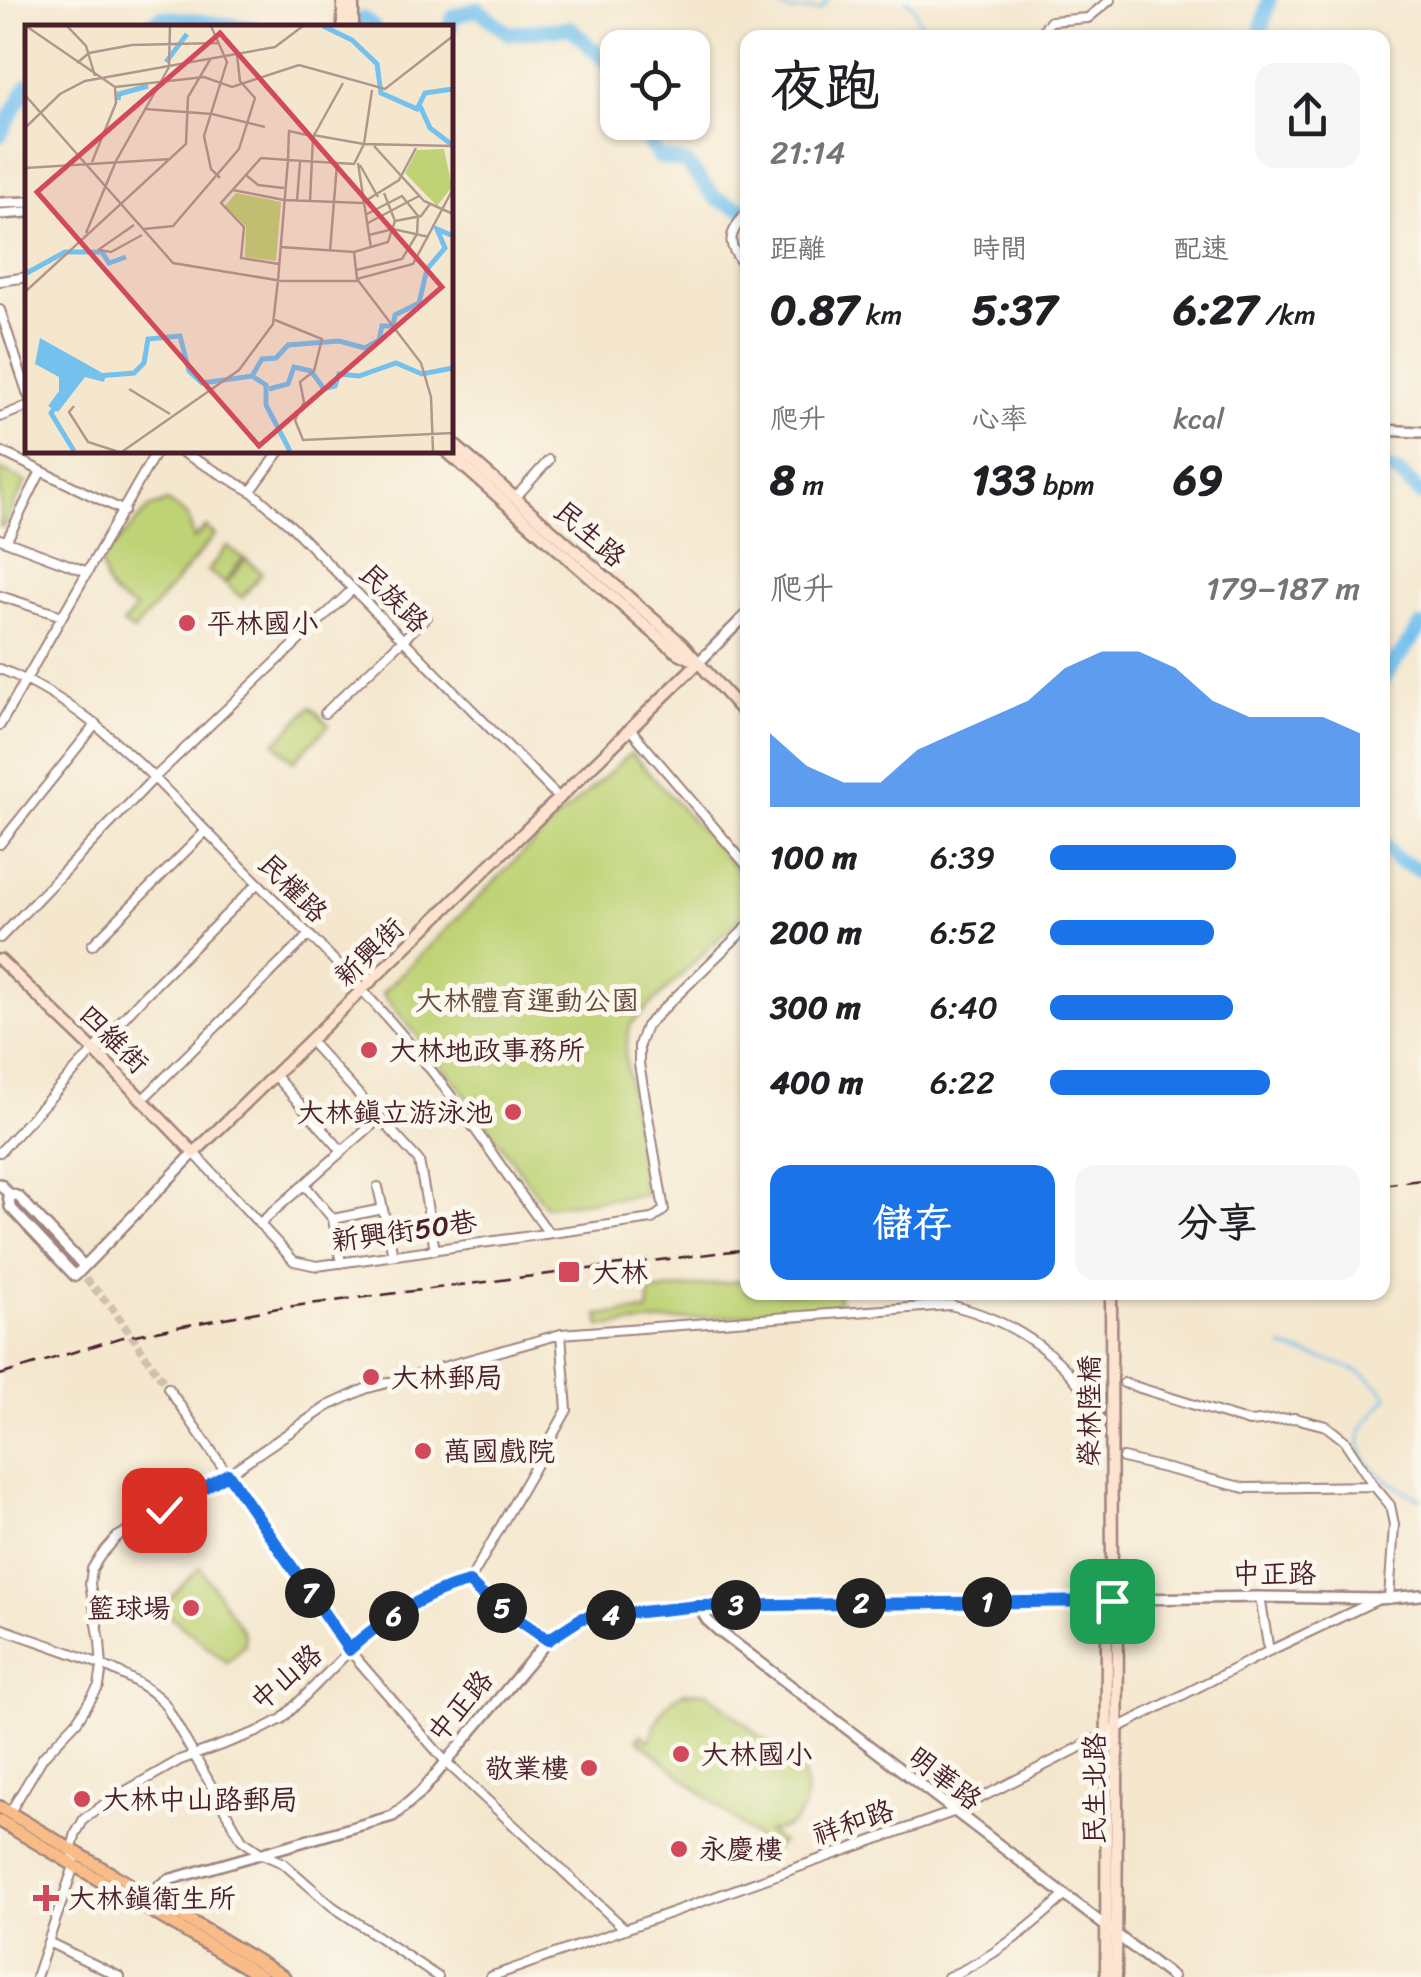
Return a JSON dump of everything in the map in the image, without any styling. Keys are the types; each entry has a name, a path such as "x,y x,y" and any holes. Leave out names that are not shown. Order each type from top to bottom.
{"main road":[{"path":"353,25 354,0"},
{"name":"民生路","path":"452,443 682,644 740,709"},
{"name":"民生路","path":"447,452 653,632 698,663"},
{"name":"新興街","path":"194,1153 698,663"},
{"name":"四維街","path":"0,962 95,1051 194,1153"},
{"name":"榮林陸橋","path":"1111,1300 1112,1530"},
{"name":"民生北路","path":"1112,1530 1112,1601 1106,1624 1116,1977"},
{"name":"民生北路","path":"1106,1977 1111,1730"},
{"path":"3,1813 72,1848 261,1972 284,1977"},
{"path":"3,1813 74,1863 144,1898"}],"street":[{"path":"1043,30 1051,22 1088,18 1110,0"},
{"path":"0,203 25,202"},
{"path":"0,214 25,212"},
{"path":"740,220 731,232 730,246 740,260"},
{"path":"0,281 25,277"},
{"path":"0,310 25,386"},
{"path":"0,418 25,407"},
{"path":"1390,430 1421,432"},
{"path":"0,451 124,510"},
{"path":"0,726 156,452"},
{"name":"民族路","path":"182,452 252,492 560,798"},
{"path":"198,460 202,452"},
{"path":"252,492 280,452"},
{"path":"516,498 549,460"},
{"path":"40,471 3,539 88,572"},
{"path":"0,938 154,778 353,589"},
{"path":"0,596 62,616"},
{"path":"325,713 427,617"},
{"path":"698,663 740,621"},
{"name":"民權路","path":"0,669 28,680 96,724 362,990 427,1066 548,1232"},
{"path":"0,844 96,724"},
{"path":"631,730 740,858"},
{"path":"92,946 206,831"},
{"path":"0,1152 145,995 258,884"},
{"name":"新興街50巷","path":"194,1153 294,1261 317,1266 652,1219 664,1210 639,1045 646,1026 740,934"},
{"path":"142,1099 309,936"},
{"path":"310,1041 419,1161 435,1250"},
{"path":"274,1075 342,1151"},
{"path":"259,1224 380,1118"},
{"name":"新興街","path":"11,1196 10,1207 75,1276 194,1153"},
{"path":"0,1184 11,1196 18,1196 84,1266"},
{"path":"304,1184 333,1219 341,1263"},
{"path":"378,1187 393,1255"},
{"path":"333,1219 383,1209"},
{"path":"3,1813 100,1686 102,1667 90,1584 92,1569 100,1556 117,1537 228,1474 328,1406 366,1389 561,1334 950,1305 985,1313 1013,1326 1042,1347 1076,1379 1100,1420"},
{"path":"548,1640 469,1582 567,1410 561,1334"},
{"path":"1124,1383 1249,1422 1294,1418 1326,1426 1344,1440 1390,1504 1394,1525 1384,1599"},
{"path":"168,1388 349,1650 446,1762 626,1929"},
{"path":"1124,1458 1245,1488 1374,1486"},
{"name":"中山路","path":"72,1848 84,1819 152,1774 282,1718 365,1635 402,1612 469,1582"},
{"name":"中正路","path":"144,1898 168,1880 393,1816 421,1792 548,1640 582,1618 699,1606 1260,1597 1384,1599 1421,1595"},
{"path":"1260,1597 1269,1651"},
{"name":"祥和路","path":"490,1977 953,1812 1269,1651 1384,1599"},
{"name":"明華路","path":"699,1606 719,1632 1172,1977"},
{"path":"0,1628 102,1667 154,1692 165,1704 242,1840 282,1862 332,1906 438,1977"},
{"path":"36,1977 74,1863 72,1848"},
{"path":"948,1977 1008,1944 1063,1897"},
{"path":"48,1942 120,1977"}],"green space":[{"path":"0,469 26,482 3,527 0,527"},
{"path":"168,502 188,516 194,539 206,527 215,535 134,631 123,624 136,609 111,591 101,561 150,507"},
{"path":"227,546 243,558 224,583 208,571"},
{"path":"246,559 262,573 242,598 226,584"},
{"path":"311,707 329,725 294,761 275,743"},
{"name":"大林體育運動公園","path":"631,753 740,873 740,918 630,1025 625,1055 645,1195 545,1206 461,1089 382,993 553,823"},
{"path":"740,1281 740,1300 839,1300 839,1306 601,1327 599,1315 648,1311 650,1292"},
{"path":"200,1567 244,1633 245,1645 227,1662 160,1608"},
{"path":"684,1692 707,1692 802,1771 806,1792 802,1812 789,1826 768,1832 781,1842 772,1851 637,1739 641,1734 650,1741 665,1707"}],"waterway":[{"path":"767,0 788,11 820,10 828,0"},
{"path":"906,0 913,5 923,30"},
{"path":"1261,30 1269,0"},
{"path":"450,25 454,16 478,9 508,33 571,28 600,56"},
{"path":"152,25 161,17 228,25"},
{"path":"355,25 363,19 370,25"},
{"path":"0,135 25,90"},
{"path":"647,140 659,157 686,163 716,199 740,208"},
{"path":"1390,471 1400,474 1421,494"},
{"path":"1390,669 1421,626"},
{"path":"1390,852 1396,860 1421,870"},
{"path":"1282,1347 1353,1369 1378,1385 1388,1397 1362,1430 1363,1453 1378,1473 1421,1499"}],"tunnel":[{"path":"13,1199 113,1309 168,1388"}],"railway":[{"path":"1390,1184 1421,1180"},
{"path":"0,1375 119,1338 278,1308 740,1250"}],"place":[{"name":"平林國小","path":"187,623"},
{"name":"大林地政事務所","path":"369,1050"},
{"name":"大林鎮立游泳池","path":"513,1112"},
{"name":"大林","path":"569,1272"},
{"name":"大林郵局","path":"371,1377"},
{"name":"萬國戲院","path":"423,1451"},
{"name":"籃球場","path":"191,1608"},
{"name":"大林國小","path":"681,1754"},
{"name":"敬業樓","path":"589,1768"},
{"name":"大林中山路郵局","path":"82,1799"},
{"name":"永慶樓","path":"679,1849"},
{"name":"大林鎮衛生所","path":"46,1898"}],"route":[{"path":"164,1510 228,1474 349,1650 402,1612 469,1582 548,1640 582,1618 699,1606 1112,1601"}]}
